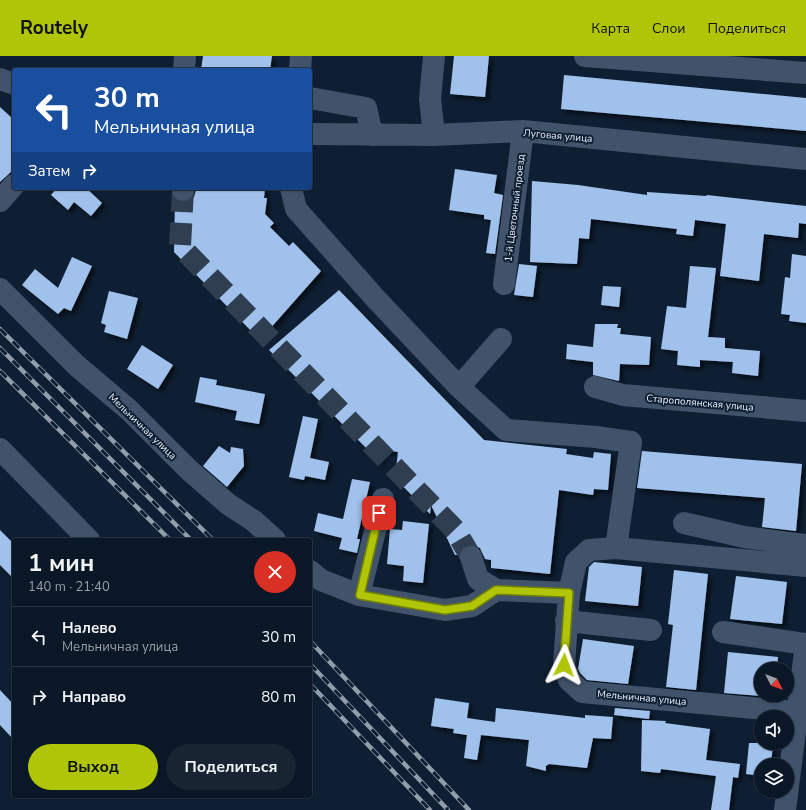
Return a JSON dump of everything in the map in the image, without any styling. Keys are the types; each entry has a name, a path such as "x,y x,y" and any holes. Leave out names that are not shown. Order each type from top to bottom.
{"street":[{"path":"184,68 185,56"},
{"path":"300,68 301,56"},
{"path":"434,56 430,99 434,135"},
{"path":"585,56 806,73"},
{"path":"0,79 12,83"},
{"path":"312,98 366,108 372,135"},
{"name":"Луговая улица","path":"312,134 434,135 523,131 806,159"},
{"name":"1-й Цветочный проезд","path":"504,284 523,131"},
{"path":"0,201 12,187"},
{"path":"291,190 296,209 376,299 459,387 506,430 596,437 631,442 616,548"},
{"name":"Мельничная улица","path":"0,289 76,365 129,410 189,470 228,504 254,522 273,538"},
{"path":"459,387 501,339"},
{"name":"Старополянская улица","path":"595,387 623,394 806,411"},
{"path":"0,449 87,538"},
{"path":"360,595 383,499"},
{"path":"684,523 744,537 806,545"},
{"name":"Мельничная улица","path":"801,713 582,692 569,680 564,665 569,593 576,562 589,550 616,548 806,566"},
{"path":"471,557 478,580 496,590 569,593"},
{"path":"312,573 321,580 360,595 445,610 472,606 496,590"},
{"path":"566,621 651,630"},
{"path":"723,632 806,644 801,713 785,810"}],"building":[{"path":"203,56 272,56 270,68 201,68"},
{"path":"454,56 489,56 485,97 450,94"},
{"path":"564,75 806,98 806,131 561,109"},
{"path":"0,107 12,118 12,171 0,182"},
{"path":"455,169 497,175 494,193 503,195 495,254 486,253 491,220 484,219 484,215 449,210"},
{"path":"532,181 578,185 647,195 647,192 707,195 806,206 806,224 799,223 798,238 764,234 759,281 720,276 726,224 695,220 693,236 676,234 677,229 591,219 589,239 579,238 577,264 530,262"},
{"path":"55,190 88,190 102,203 91,216 74,202 68,210 51,195"},
{"path":"196,190 265,190 264,198 267,198 265,214 274,223 270,227 289,246 293,242 321,271 260,340 174,252 175,199 183,202 189,201 194,197"},
{"path":"792,254 806,256 806,323 789,321 790,315 781,314 785,277 790,278"},
{"path":"72,257 92,266 71,311 64,308 58,314 22,285 35,269 58,288"},
{"path":"519,264 537,266 533,297 514,295"},
{"path":"690,266 716,268 708,337 725,338 725,348 760,351 758,376 732,373 733,362 700,360 700,367 677,365 678,351 661,349 667,306 686,308"},
{"path":"603,286 621,287 619,307 601,305"},
{"path":"339,290 484,440 567,449 566,454 593,458 594,452 611,454 608,490 594,489 593,495 559,490 550,574 491,568 491,560 485,559 480,548 473,545 467,545 462,549 459,555 455,555 431,505 430,514 395,478 398,452 384,450 381,463 269,350"},
{"path":"109,291 138,298 127,339 104,332 106,325 101,323"},
{"path":"595,324 618,324 617,328 621,328 620,334 651,337 649,365 620,364 619,381 593,375 593,362 566,359 567,344 593,347"},
{"path":"142,345 173,365 158,389 127,369"},
{"path":"200,377 217,380 216,385 265,394 259,424 235,420 237,411 195,402"},
{"path":"303,416 318,419 310,458 329,462 325,480 305,476 304,480 289,477"},
{"path":"219,446 230,453 231,447 243,449 244,466 227,487 203,466"},
{"path":"642,451 802,464 796,531 762,527 765,498 637,488"},
{"path":"352,479 370,482 357,539 360,539 357,553 339,549 342,538 314,531 318,513 343,519"},
{"path":"403,521 429,524 423,583 403,581 404,566 387,564 390,529 402,530"},
{"path":"0,530 12,542 12,577 0,565"},
{"path":"594,562 642,567 638,606 585,601 589,567"},
{"path":"674,570 708,574 696,690 666,687 673,625 668,624"},
{"path":"736,576 787,582 782,624 730,619"},
{"path":"583,639 634,646 628,684 587,680 580,673 578,669"},
{"path":"728,652 778,657 778,662 754,662 754,695 724,693"},
{"path":"0,690 12,703 12,738 0,725"},
{"path":"435,698 469,703 467,718 495,722 496,708 585,718 585,715 613,717 611,739 593,738 587,768 549,764 546,766 546,771 526,766 529,740 481,735 477,760 464,758 467,735 453,733 454,729 431,726"},
{"path":"615,708 650,711 649,719 614,715"},
{"path":"642,720 666,721 665,723 710,729 706,760 740,764 738,778 733,777 729,810 711,810 716,776 661,769 660,773 641,771"},
{"path":"749,743 754,743 754,750 772,750 772,758 754,758 754,775 746,774"}],"tunnel":[{"path":"183,190 180,246 455,530 471,557"}],"railway":[{"path":"0,329 211,538"},
{"path":"0,348 189,538"},
{"path":"0,371 168,538"},
{"path":"312,643 469,810"},
{"path":"312,666 448,810"},
{"path":"312,686 430,810"}],"route":[{"path":"379,513 360,595 445,610 472,606 496,590 569,593 564,665"}]}
